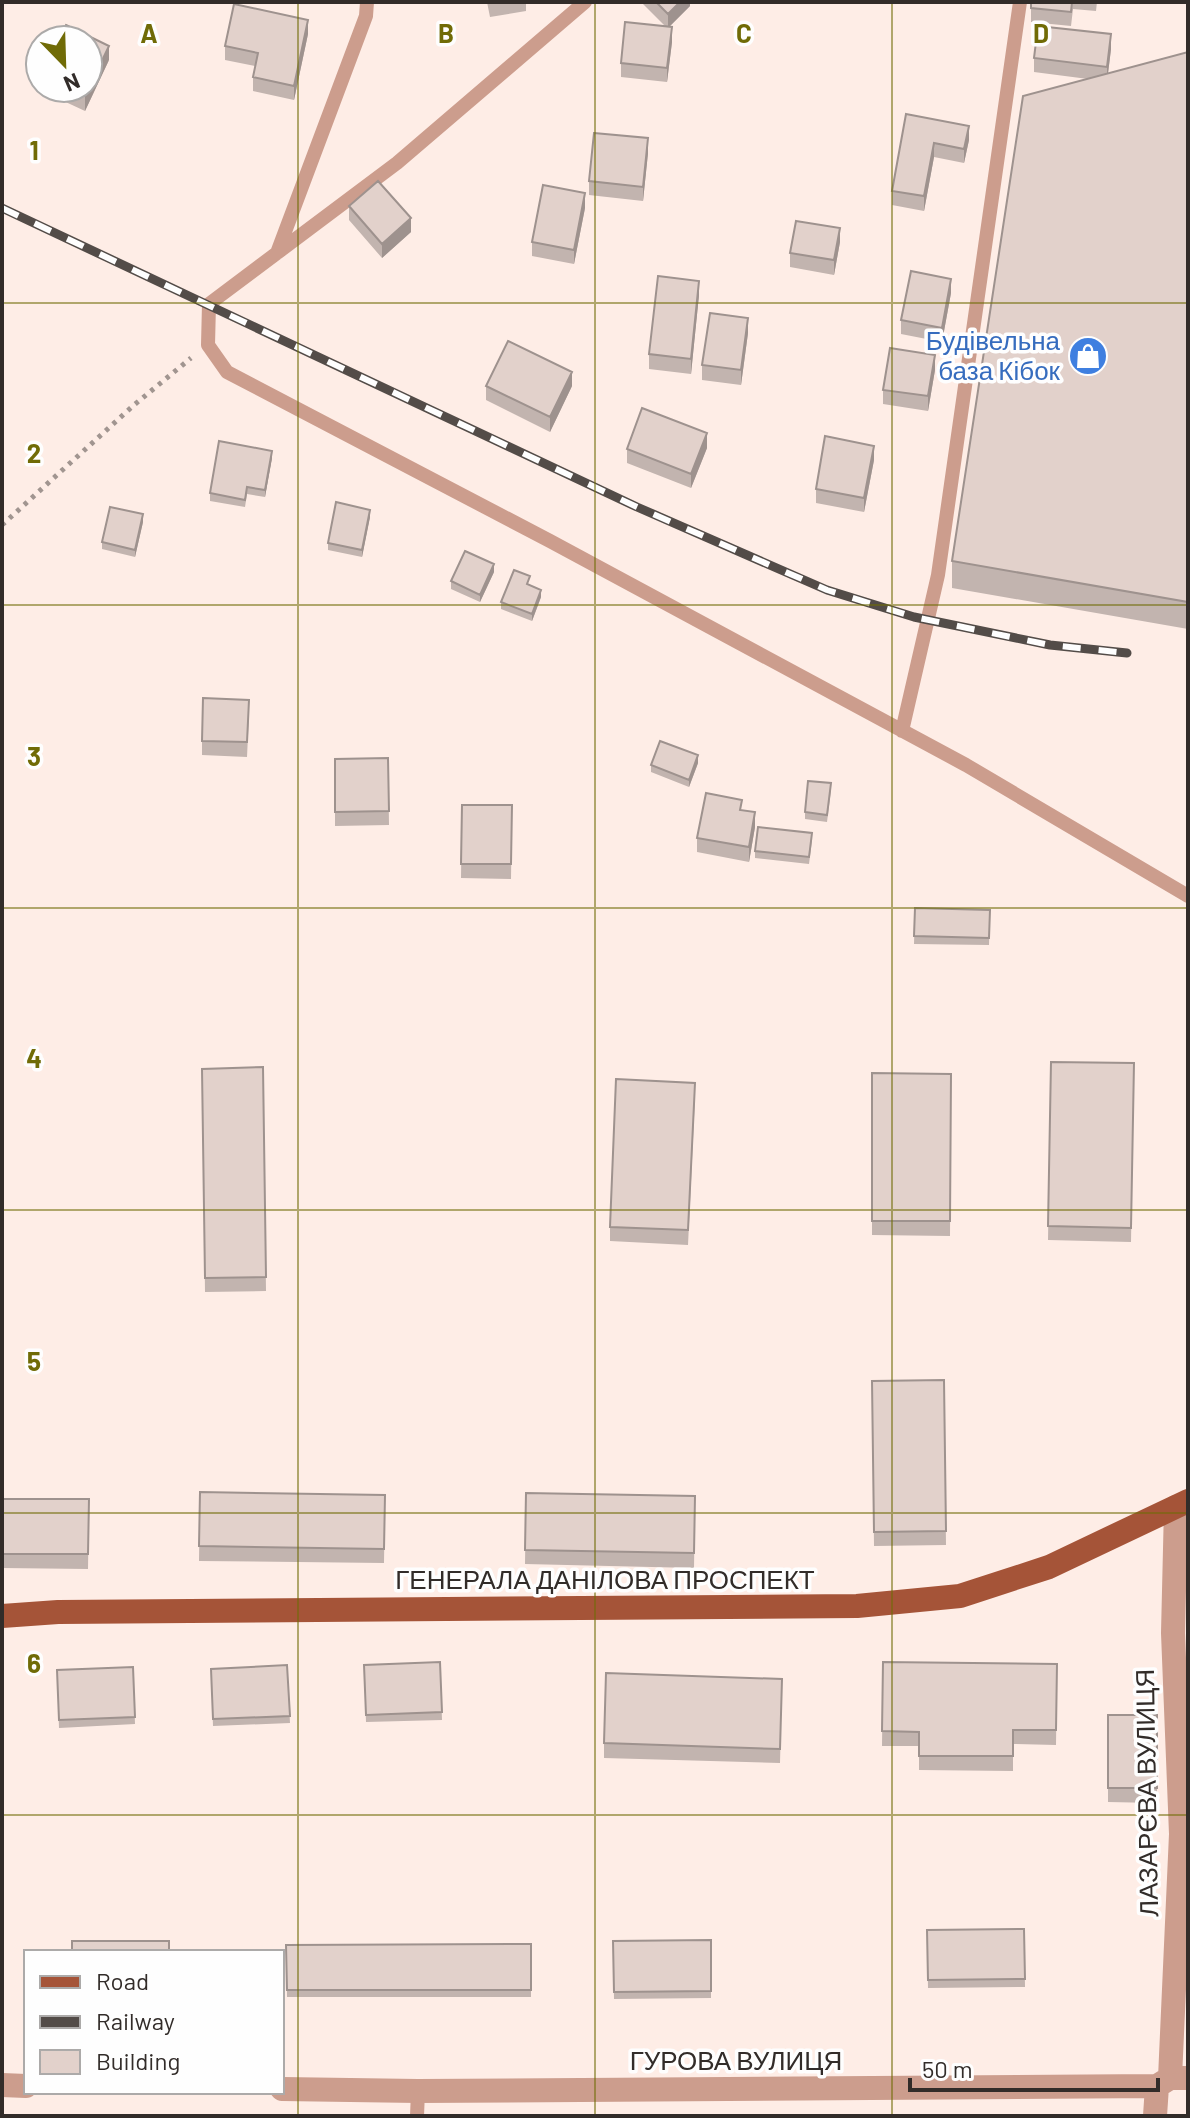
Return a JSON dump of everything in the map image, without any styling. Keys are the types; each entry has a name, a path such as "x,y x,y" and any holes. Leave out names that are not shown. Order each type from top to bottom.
{"main road":[{"name":"ГЕНЕРАЛА ДАНІЛОВА ПРОСПЕКТ","path":"2,1616 58,1612 857,1606 960,1596 1049,1567 1182,1504"}],"street":[{"name":"ЛАЗАРЄВА ВУЛИЦЯ","path":"1155,2116 1172,2081 1184,1833 1180,1633 1182,1504"},
{"name":"ГУРОВА ВУЛИЦЯ","path":"284,2089 418,2091 1172,2081"},
{"path":"2,2085 24,2086"}],"lane":[{"path":"277,254 366,16 367,2"},
{"path":"583,2 397,163 209,304 208,345 227,372 550,541 966,765 1188,896"},
{"path":"902,731 938,575 1020,2"},
{"path":"417,2116 418,2091"}],"path":[{"path":"2,525 134,405 208,345"}],"building":[{"path":"656,2 680,2 668,14"},
{"path":"1031,2 1072,2 1071,12 1031,8"},
{"path":"234,4 308,20 294,86 253,77 258,53 225,46"},
{"path":"625,22 672,27 667,68 621,63"},
{"path":"1038,26 1111,34 1107,67 1034,58"},
{"name":"Будівельна база Кібок","path":"1188,52 1188,602 952,561 1023,96"},
{"path":"906,114 969,126 964,149 934,143 924,196 892,191"},
{"path":"594,133 648,138 643,187 589,181"},
{"path":"378,181 411,218 382,244 349,206"},
{"path":"543,185 585,193 574,250 532,242"},
{"path":"796,221 840,228 834,260 790,253"},
{"path":"911,271 951,279 942,328 901,320"},
{"path":"658,276 699,281 691,359 649,354"},
{"path":"710,313 748,318 741,370 702,365"},
{"path":"508,341 572,372 550,417 486,386"},
{"path":"890,348 935,355 928,396 883,390"},
{"path":"642,408 707,433 691,474 627,449"},
{"path":"825,436 874,446 864,498 816,489"},
{"path":"219,441 272,451 265,490 247,487 245,500 210,493"},
{"path":"336,502 370,510 362,550 328,543"},
{"path":"110,507 143,514 135,550 102,542"},
{"path":"465,551 494,564 480,595 451,581"},
{"path":"514,570 530,576 527,584 541,590 532,614 501,602"},
{"path":"203,698 249,700 247,742 202,741"},
{"path":"660,741 698,755 689,780 651,765"},
{"path":"388,758 389,811 335,812 335,759"},
{"path":"808,781 831,783 827,815 805,812"},
{"path":"706,793 742,800 740,810 755,812 749,847 697,838"},
{"path":"462,805 512,805 511,864 461,864"},
{"path":"758,827 812,833 809,857 755,851"},
{"path":"915,908 990,910 989,938 914,936"},
{"path":"1051,1062 1134,1063 1131,1228 1048,1226"},
{"path":"263,1067 266,1277 205,1278 202,1069"},
{"path":"872,1073 951,1074 950,1221 872,1221"},
{"path":"616,1079 695,1083 688,1230 610,1227"},
{"path":"944,1380 946,1531 874,1532 872,1381"},
{"path":"200,1492 385,1495 384,1549 199,1546"},
{"path":"526,1493 695,1496 694,1553 525,1550"},
{"path":"2,1499 89,1499 88,1554 2,1554"},
{"path":"440,1662 442,1712 366,1715 364,1665"},
{"path":"883,1662 1057,1664 1056,1730 1013,1730 1013,1756 919,1756 919,1732 882,1731"},
{"path":"287,1665 290,1716 213,1719 211,1669"},
{"path":"133,1667 135,1717 59,1720 57,1670"},
{"path":"606,1673 782,1679 780,1749 604,1743"},
{"path":"1108,1715 1157,1715 1157,1788 1108,1788"},
{"path":"1024,1929 1025,1979 928,1980 927,1930"},
{"path":"711,1940 711,1991 614,1992 613,1941"},
{"path":"72,1941 169,1941 169,1950 72,1950"},
{"path":"531,1944 531,1990 287,1990 286,1945"}],"railway":[{"path":"2,208 637,507 827,590 914,617 1050,645 1127,653"}],"place":[{"name":"Будівельна база Кібок","path":"1088,356"}]}
